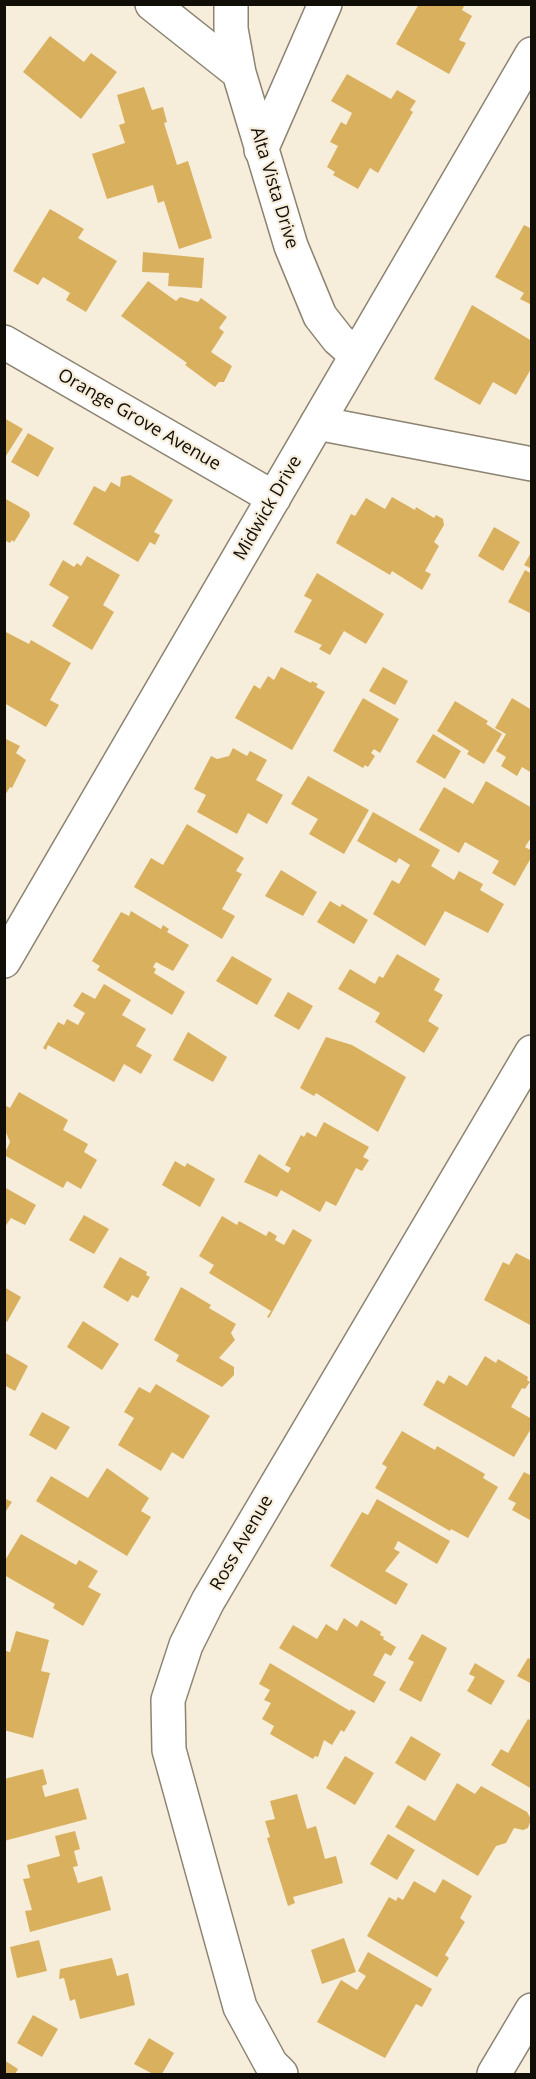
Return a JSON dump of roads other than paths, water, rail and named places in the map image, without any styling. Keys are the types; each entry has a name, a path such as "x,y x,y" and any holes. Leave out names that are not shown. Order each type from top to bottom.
{"street":[{"path":"152,4 239,73"},
{"name":"Alta Vista Drive","path":"231,4 231,29 239,73 261,150 306,286 326,324 356,356"},
{"path":"261,150 325,4"},
{"name":"Midwick Drive","path":"4,961 531,54"},
{"name":"Orange Grove Avenue","path":"4,342 274,498"},
{"path":"317,423 531,464"},
{"name":"Ross Avenue","path":"281,2074 271,2064 240,2007 169,1750 168,1700 186,1645 208,1601 531,1052"},
{"path":"494,2074 531,2010"}]}
